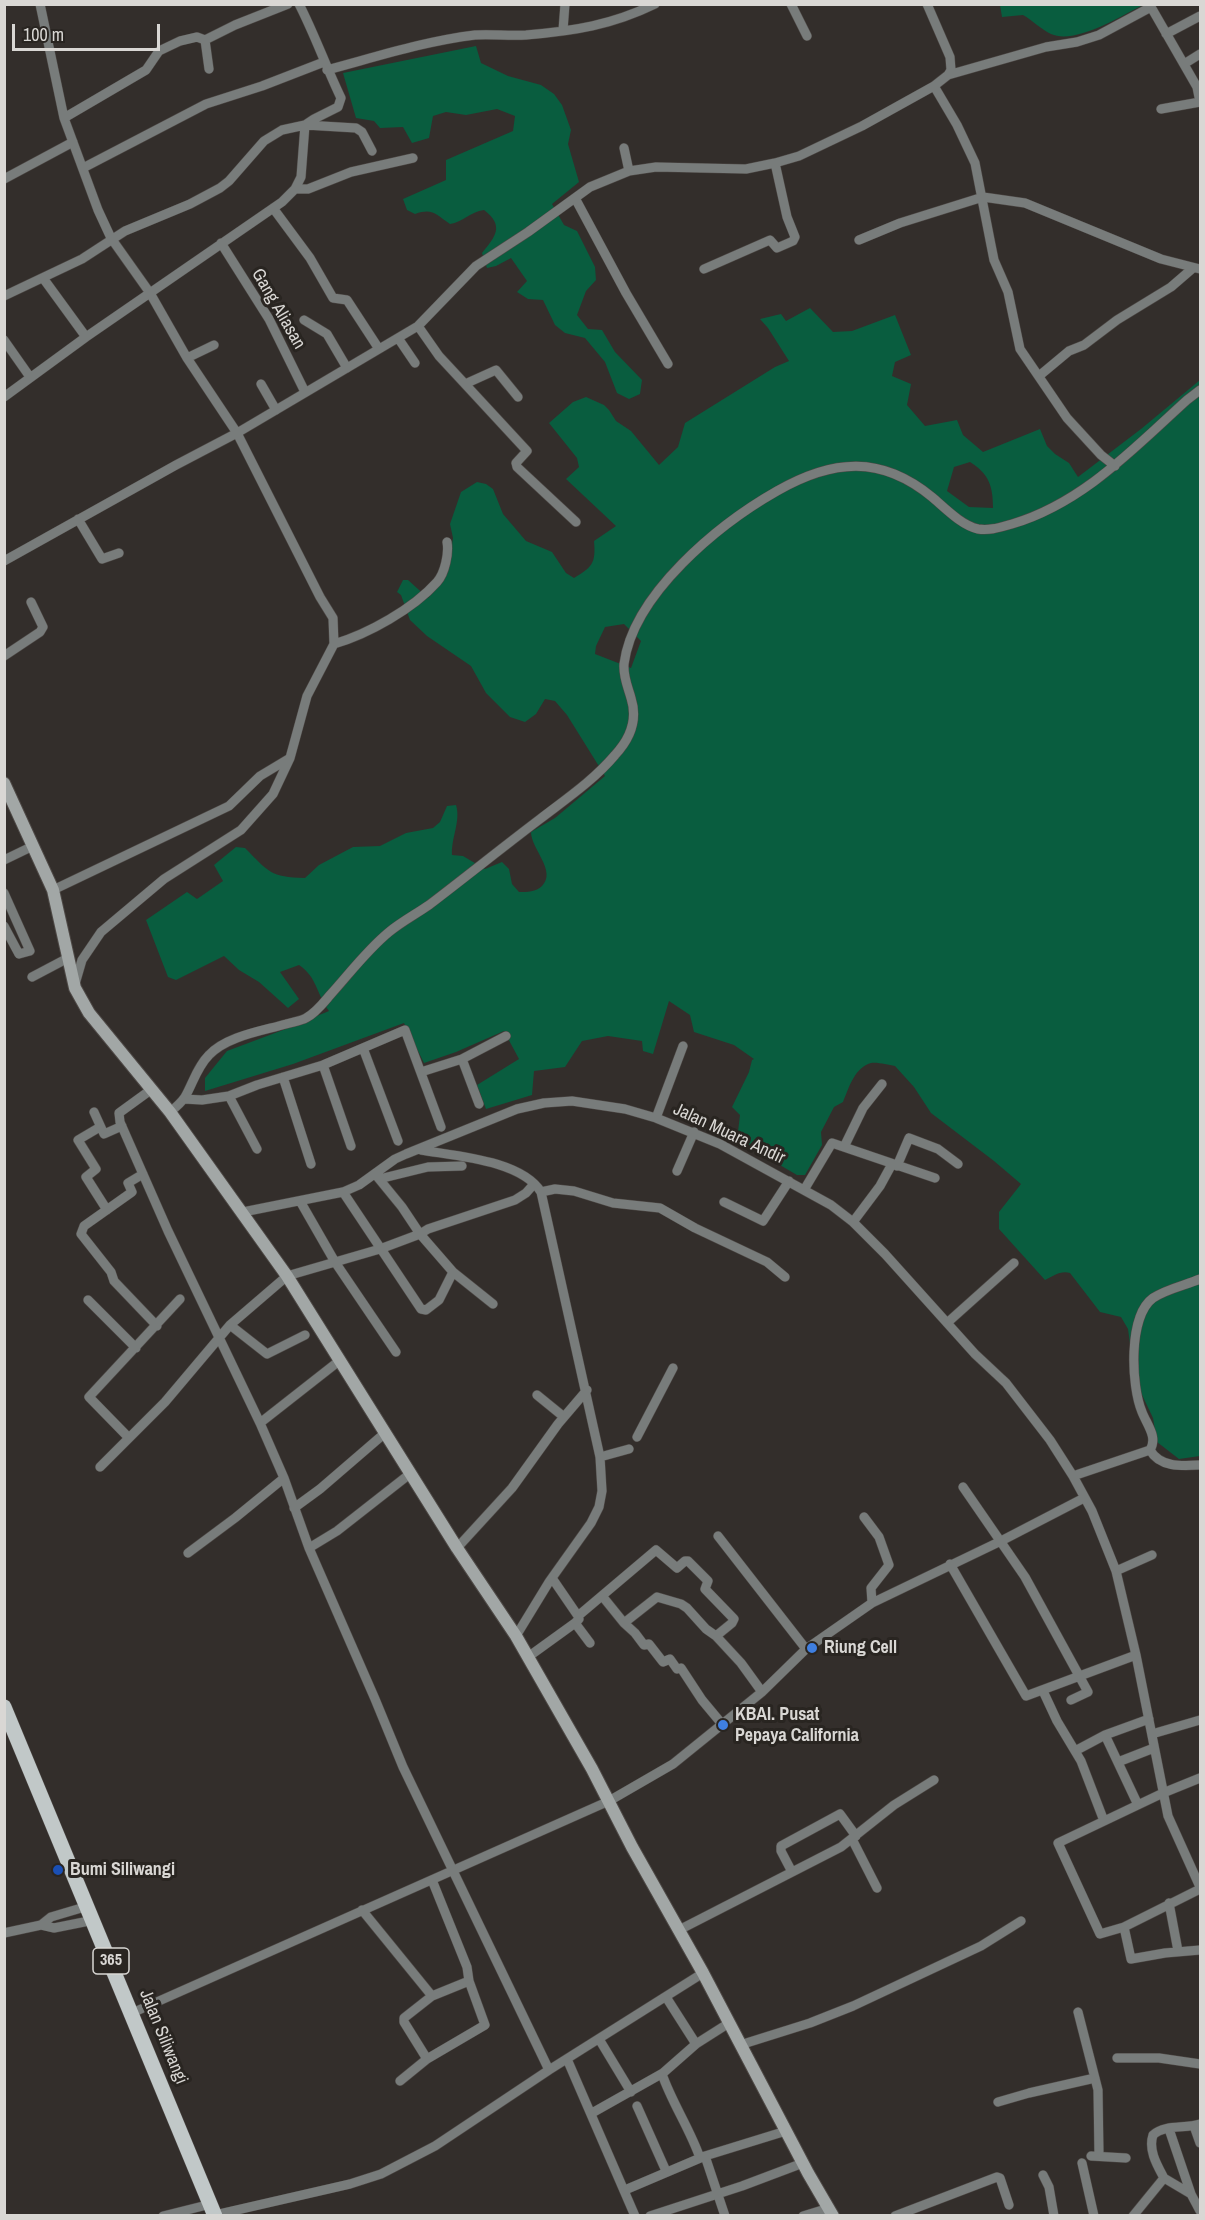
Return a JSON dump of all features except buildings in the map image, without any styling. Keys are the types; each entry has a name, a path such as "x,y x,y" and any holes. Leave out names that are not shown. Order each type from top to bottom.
{"main road":[{"path":"4,783 53,890 75,988 89,1013 170,1112 287,1276 516,1636 703,1973 831,2212"},
{"name":"Jalan Siliwangi","path":"4,1707 214,2211"}],"street":[{"path":"39,4 64,118 98,210 111,238 234,435 333,618 334,644 307,696 290,758 273,794 241,830 164,879 101,932 82,960 75,988"},
{"path":"64,118 146,70 159,51 180,41 197,37 204,40 288,4"},
{"path":"299,4 341,98 338,107 305,126"},
{"path":"563,30 565,4"},
{"path":"83,168 206,104 326,66 426,43 477,35 526,35 584,29 608,24 655,4"},
{"path":"791,4 807,36"},
{"path":"4,561 234,435 418,326 476,266 604,180 629,171 672,166 746,170 775,164 799,156 849,132 934,86 951,70 950,57 927,5"},
{"path":"948,75 1046,47 1077,42 1099,35 1151,7 1197,87 1200,102 1161,109"},
{"path":"1166,34 1200,16"},
{"path":"204,40 209,69"},
{"path":"1184,64 1200,54"},
{"path":"934,86 957,125 975,163 994,260 1008,291 1020,349 1067,418 1101,455 1115,466"},
{"path":"4,397 86,337 273,208 295,189 301,177 305,126"},
{"path":"4,296 82,259 111,238 190,204 219,188 229,182 264,141 282,130 305,126 356,128 362,132 372,151"},
{"path":"4,179 73,142"},
{"path":"624,148 629,171"},
{"path":"295,189 308,189 351,172 413,158"},
{"path":"704,269 770,240 777,248 793,242 795,237 787,217 775,164"},
{"path":"859,240 900,223 983,197 1025,203 1161,259 1197,268"},
{"path":"575,198 668,364"},
{"path":"273,208 304,253 310,258 333,298 350,302 380,349"},
{"name":"Gang Aliasan","path":"220,243 269,319 304,392"},
{"path":"1039,376 1069,351 1084,345 1117,320 1197,268"},
{"path":"43,278 86,337"},
{"path":"304,320 327,334 347,368"},
{"path":"418,326 440,356 527,451 516,463 517,467 576,522"},
{"path":"398,338 415,363"},
{"path":"4,340 30,377"},
{"path":"187,358 214,345"},
{"path":"465,384 496,370 518,397"},
{"path":"261,384 276,410"},
{"path":"170,1112 184,1099 195,1074 209,1054 223,1044 307,1018 390,931 422,910 580,789 614,757 624,745 634,725 633,702 625,683 624,668 629,642 655,597 680,564 697,548 776,491 814,473 846,465 888,470 920,487 967,525 991,529 1035,517 1085,489 1115,466 1200,390"},
{"path":"78,519 102,559 119,553"},
{"path":"334,644 374,628 420,597 438,581 443,571 448,548 447,542"},
{"path":"4,656 40,632 43,627 32,602"},
{"path":"53,890 229,806 260,777 290,758"},
{"path":"4,860 33,846"},
{"path":"4,926 19,954 30,951 6,900"},
{"path":"32,976 68,958"},
{"path":"184,1099 202,1100 229,1096 323,1065 405,1030 441,1127"},
{"path":"421,1072 462,1059 506,1036"},
{"path":"656,1118 683,1046"},
{"path":"363,1047 398,1141"},
{"path":"462,1059 479,1104"},
{"path":"323,1065 351,1146"},
{"path":"283,1077 311,1164"},
{"path":"845,1145 863,1108 882,1084"},
{"path":"152,1089 119,1113 122,1126 168,1232 260,1423 284,1478 309,1548 402,1767 549,2070"},
{"path":"229,1096 257,1149"},
{"name":"Jalan Muara Andir","path":"243,1212 343,1192 377,1176 395,1159 518,1109 544,1102 572,1101 628,1110 694,1132 831,1205 853,1222 975,1354 1006,1383 1050,1440 1092,1511 1116,1571 1136,1655 1168,1816 1200,1888"},
{"path":"94,1112 104,1134 122,1126"},
{"path":"100,1127 78,1140 96,1169 86,1177 107,1210"},
{"path":"677,1171 694,1132"},
{"path":"853,1222 894,1165 909,1138 938,1149 958,1164"},
{"path":"804,1190 830,1144 835,1143 935,1178"},
{"path":"420,1150 502,1165 534,1184 541,1192 576,1351 587,1390 600,1457 602,1491 599,1507 591,1523 552,1578 516,1636"},
{"path":"462,1166 428,1167 377,1176 420,1234 453,1272 493,1304"},
{"path":"143,1174 128,1183 132,1192 84,1226 81,1234 111,1272 114,1281 157,1326"},
{"path":"724,1202 763,1221 789,1181"},
{"path":"100,1467 165,1402 230,1325 287,1276 380,1249 428,1229 515,1200 534,1184"},
{"path":"541,1192 555,1189 574,1191 613,1203 660,1209 767,1262 785,1277"},
{"path":"343,1192 423,1310 439,1300 453,1272"},
{"path":"300,1200 335,1262 396,1352"},
{"path":"947,1323 1014,1263"},
{"path":"1073,1476 1150,1450 1153,1446 1153,1437 1142,1413 1136,1391 1135,1341 1140,1316 1154,1297 1200,1279"},
{"path":"129,1438 89,1397 180,1299"},
{"path":"88,1300 136,1348"},
{"path":"230,1325 267,1354 305,1335"},
{"path":"260,1423 339,1361"},
{"path":"637,1437 673,1368"},
{"path":"458,1548 512,1488 564,1417 587,1390"},
{"path":"537,1395 564,1417"},
{"path":"294,1508 320,1489 385,1433"},
{"path":"600,1457 629,1449"},
{"path":"1150,1450 1157,1459 1166,1463 1181,1466 1200,1465"},
{"path":"309,1548 337,1532 411,1473"},
{"path":"188,1553 284,1478"},
{"path":"963,1487 1025,1577 1079,1676 1087,1693 1071,1700"},
{"path":"132,2013 609,1802 673,1764 762,1692 806,1649 872,1603 1084,1498"},
{"path":"864,1517 879,1537 889,1565 871,1588 872,1603"},
{"path":"718,1536 806,1649"},
{"path":"528,1657 577,1620 656,1550 677,1568 688,1561 708,1581 705,1589 734,1619 716,1636"},
{"path":"1116,1571 1152,1556"},
{"path":"950,1564 1024,1695 1030,1696 1136,1655"},
{"path":"552,1578 590,1643"},
{"path":"603,1597 644,1645 650,1644 663,1662 669,1659 676,1668 681,1668 702,1700 722,1724"},
{"path":"624,1623 658,1597 687,1608 741,1663 762,1692"},
{"path":"1043,1691 1057,1721 1082,1761 1104,1821"},
{"path":"1075,1751 1105,1735 1149,1719"},
{"path":"1152,1734 1200,1720"},
{"path":"1105,1735 1138,1805"},
{"path":"1118,1762 1154,1748"},
{"path":"1200,1778 1058,1843 1098,1932 1102,1934 1124,1927 1200,1888"},
{"path":"679,1930 792,1872 854,1837 894,1805 934,1780"},
{"path":"792,1872 781,1851 781,1846 840,1814 854,1837 878,1888"},
{"path":"400,2081 427,2059 484,2025 466,1967 432,1880"},
{"path":"1169,1903 1178,1951"},
{"path":"362,1910 432,1996"},
{"path":"40,1925 54,1928 91,1913"},
{"path":"4,1933 40,1925 51,1917 91,1913"},
{"path":"740,2045 810,2023 854,2006 981,1946 1021,1921"},
{"path":"1124,1927 1131,1959 1178,1951 1200,1950"},
{"path":"163,2216 214,2211 350,2184 381,2174 435,2146 549,2070 703,1973"},
{"path":"427,2059 404,2022 404,2018 432,1996 469,1981"},
{"path":"666,1997 696,2044"},
{"path":"1078,2012 1098,2090 1095,2156 1126,2158"},
{"path":"592,2113 662,2074 696,2044 729,2023"},
{"path":"599,2038 631,2092"},
{"path":"1117,2058 1159,2058 1200,2062"},
{"path":"567,2059 636,2216"},
{"path":"662,2074 703,2157 725,2216"},
{"path":"998,2102 1095,2078"},
{"path":"637,2106 666,2171"},
{"path":"1191,2194 1164,2178 1154,2157 1151,2140 1156,2132 1197,2125 1200,2143"},
{"path":"1169,2128 1191,2194 1200,2211"},
{"path":"625,2190 703,2157 786,2131"},
{"path":"650,2216 803,2163"},
{"path":"1082,2163 1094,2216"},
{"path":"1043,2175 1049,2187 1054,2216"},
{"path":"895,2216 997,2177 1000,2178 1009,2205"},
{"path":"1133,2216 1164,2178"},
{"path":"803,2216 831,2212"}],"green space":[{"path":"1000,5 1143,5 1085,33 1061,36 1051,34 1023,15 1002,17"},
{"path":"476,46 481,63 508,76 541,85 554,94 562,105 571,130 568,144 579,182 552,204 564,225 577,231 595,267 596,280 586,291 577,315 588,329 602,330 615,352 642,380 640,394 629,399 617,393 605,362 585,338 565,333 555,325 543,300 528,299 517,292 527,281 511,258 487,268 482,253 494,237 496,226 484,210 450,224 434,213 415,214 407,210 403,199 446,180 446,160 513,131 515,116 497,109 466,115 446,112 433,116 429,138 412,143 403,127 380,128 374,121 356,118 343,73"},
{"path":"810,308 833,332 852,331 895,315 911,355 895,362 892,376 911,384 907,405 925,426 957,420 963,435 983,452 1040,429 1047,446 1069,463 1078,477 1200,380 1200,1456 1179,1459 1157,1442 1153,1418 1135,1380 1128,1329 1121,1317 1100,1312 1070,1273 1060,1273 1045,1280 999,1229 999,1212 1021,1184 931,1113 914,1087 895,1066 871,1063 860,1069 843,1102 834,1107 821,1132 822,1145 805,1175 797,1175 737,1140 740,1115 732,1107 754,1059 734,1045 694,1032 690,1015 669,1001 653,1054 643,1051 642,1041 608,1036 582,1041 565,1067 534,1071 532,1095 486,1109 477,1085 519,1059 504,1031 424,1063 404,1023 293,1064 205,1091 205,1078 227,1051 329,1011 313,980 299,965 280,972 299,999 288,1008 259,982 239,970 224,956 176,980 168,977 146,920 187,892 197,899 223,881 214,865 236,847 245,848 271,872 305,878 319,865 353,847 380,846 406,833 433,828 440,822 447,806 456,805 457,817 452,855 463,856 485,869 502,862 509,869 512,884 519,892 531,891 542,886 547,874 531,832 555,818 605,776 567,715 555,701 545,699 536,714 525,722 510,717 486,693 471,666 427,636 410,620 401,595 397,592 403,580 408,580 428,598 442,582 449,564 453,538 450,524 461,492 477,482 493,489 503,514 526,541 552,552 566,573 574,578 592,564 594,541 616,526 566,479 579,467 577,458 549,423 573,402 586,397 604,405 616,421 631,431 659,465 678,447 685,423 775,367 789,361 760,319 781,314 786,321","holes":["970,462 982,471 989,481 993,508 969,507 947,491 954,467","624,624 641,641 631,668 595,654 596,646 605,627"]}],"place":[{"name":"Riung Cell","path":"812,1648"},
{"name":"KBAI. Pusat Pepaya California","path":"723,1725"},
{"name":"Bumi Siliwangi","path":"58,1870"}]}
